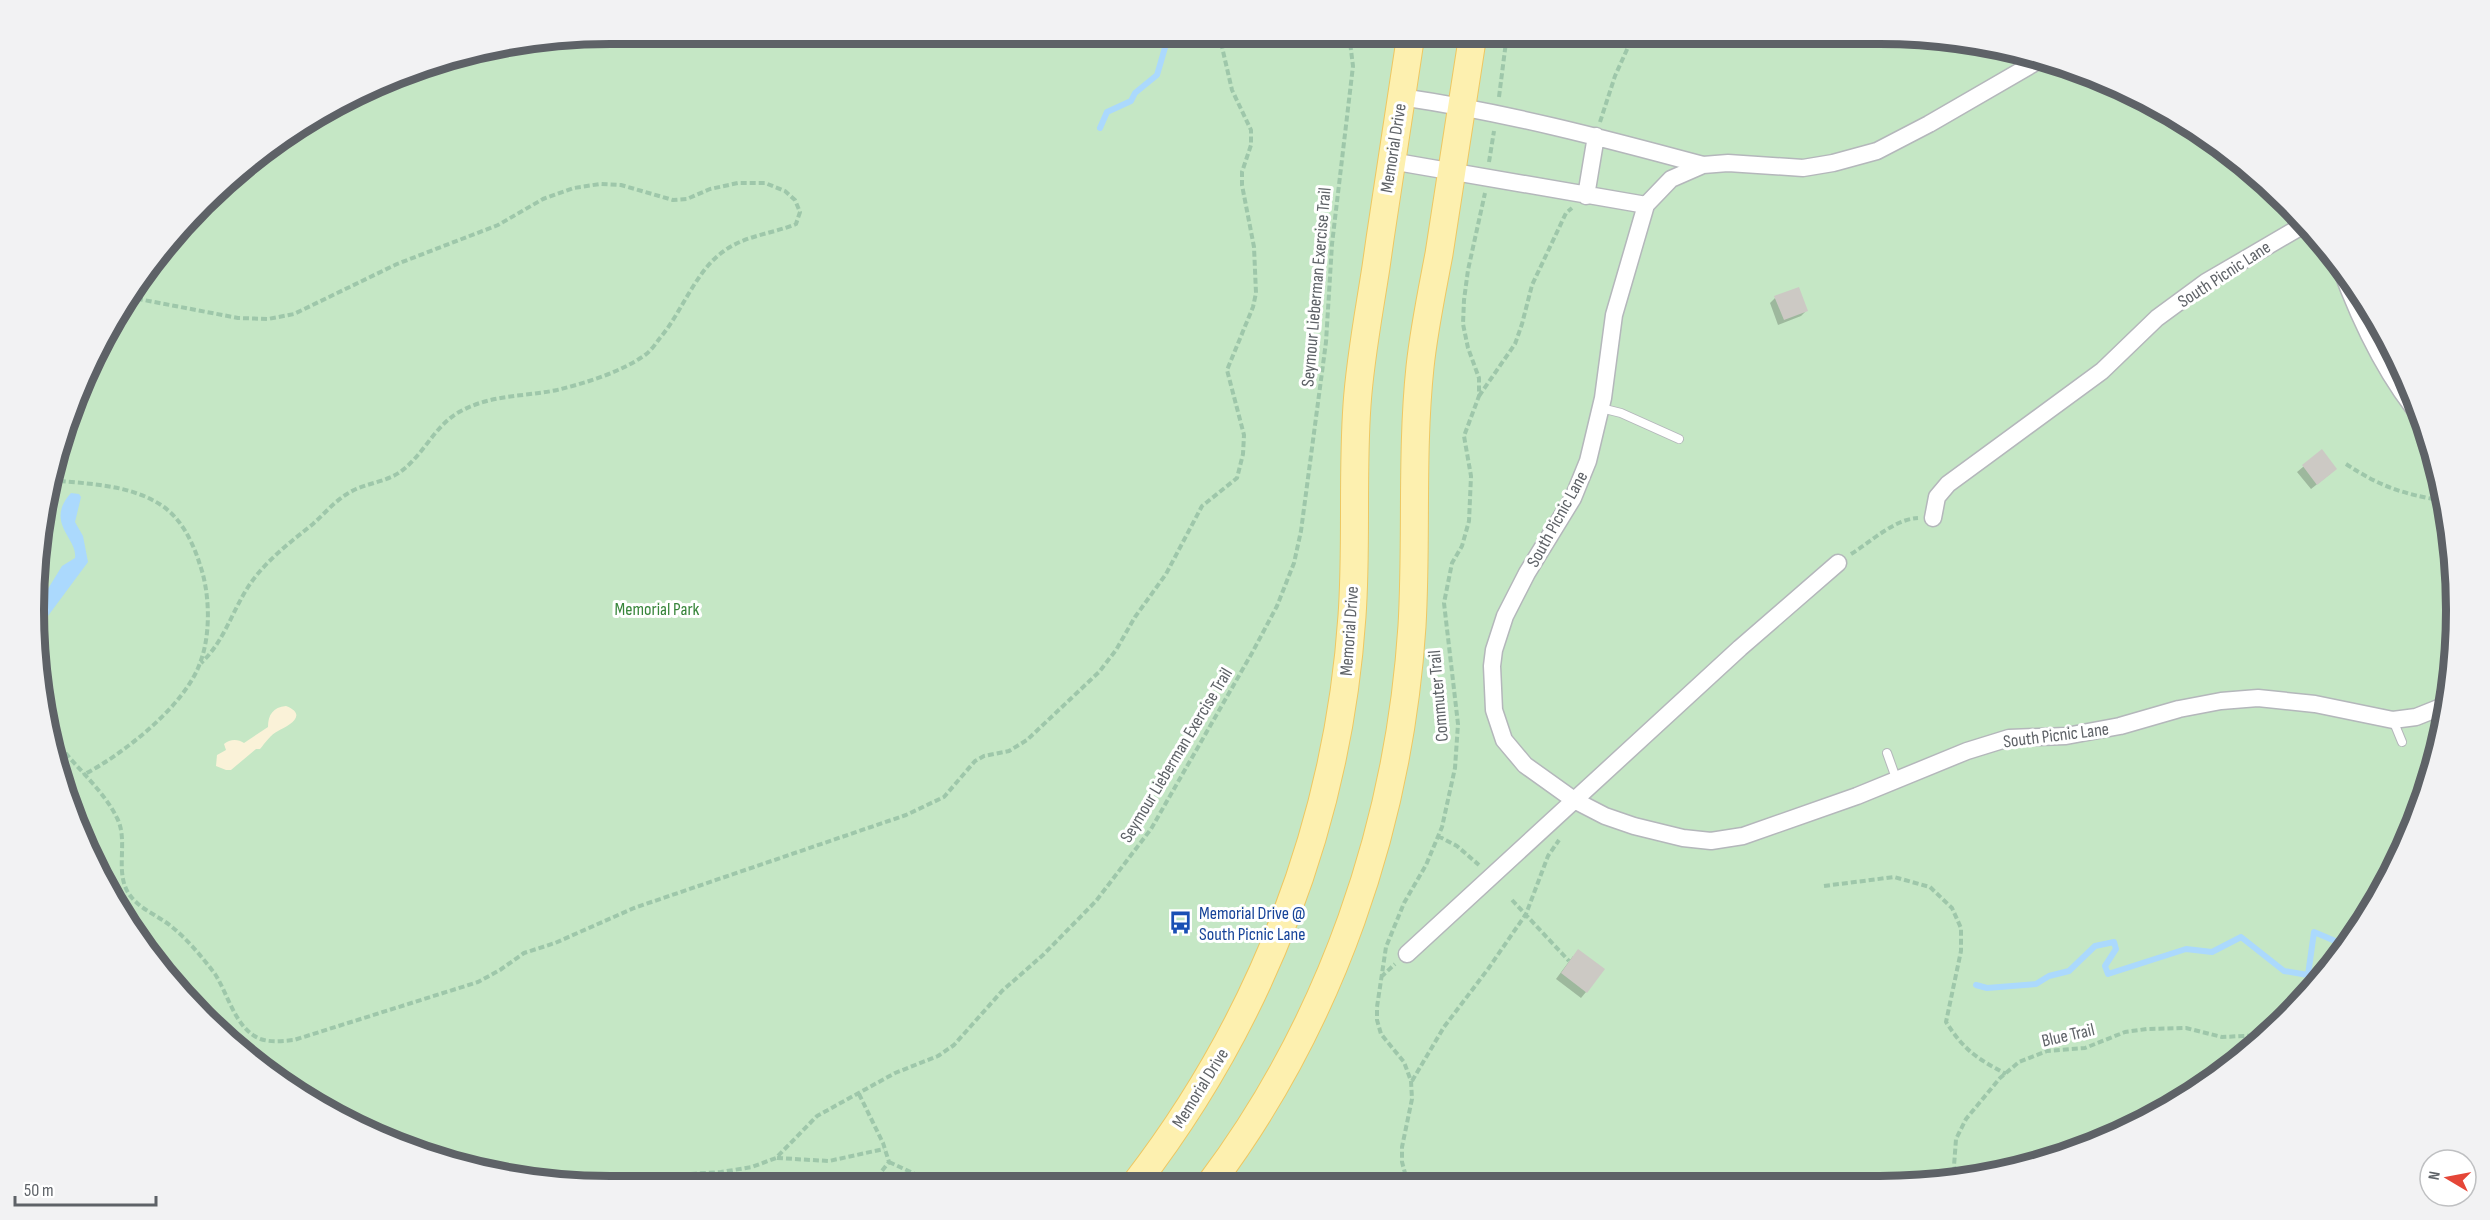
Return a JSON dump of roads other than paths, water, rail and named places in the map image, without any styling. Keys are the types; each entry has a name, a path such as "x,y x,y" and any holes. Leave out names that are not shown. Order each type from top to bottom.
{"main road":[{"name":"Memorial Drive","path":"1141,1176 1199,1092 1227,1046 1256,988 1282,927 1322,804 1346,679 1352,615 1357,402 1391,161 1410,44"},
{"path":"1215,1176 1260,1110 1322,996 1367,876 1383,814 1402,725 1408,677 1412,623 1414,473 1420,366 1471,44"}],"street":[{"name":"South Picnic Lane","path":"2032,64 1929,124 1876,151 1833,163 1803,168 1728,163 1703,165 1671,179 1646,205 1614,315 1594,443 1580,482 1527,573 1505,616 1494,650 1492,666 1494,710 1504,740 1525,765 1570,803 1634,826 1683,838 1712,841 1743,836 1897,782 1968,751 2009,738 2037,735 2066,736 2109,728 2179,709 2221,701 2258,698 2315,704 2393,720 2416,717 2438,708"},
{"name":"South Picnic Lane","path":"1401,97 1462,106 1596,136 1703,165"},
{"path":"1586,196 1596,136"},
{"path":"1391,161 1646,205"},
{"name":"South Picnic Lane","path":"1933,518 1937,497 1948,484 2102,371 2157,318 2206,282 2299,228"},
{"path":"2357,304 2375,346 2401,388"},
{"path":"1407,954 1740,648 1838,563"}],"lane":[{"path":"1601,408 1621,413 1679,439"},
{"path":"2393,720 2402,742"},
{"path":"1887,753 1897,782"}],"water":[{"path":"71,493 79,494 81,497 75,522 83,536 88,562 44,621 44,594 62,566 75,558 75,551 61,521 64,504"}],"waterway":[{"path":"1100,128 1107,112 1131,101 1135,93 1157,75 1166,44"},
{"path":"1976,985 1987,988 2036,984 2049,976 2069,971 2095,946 2114,942 2116,949 2105,966 2108,974 2186,949 2212,952 2241,937 2284,971 2308,975 2314,932 2338,942"}],"place":[{"name":"Memorial Drive @ South Picnic Lane","path":"1181,923"}],"park label":[{"name":"Memorial Park","path":"657,609"}]}
